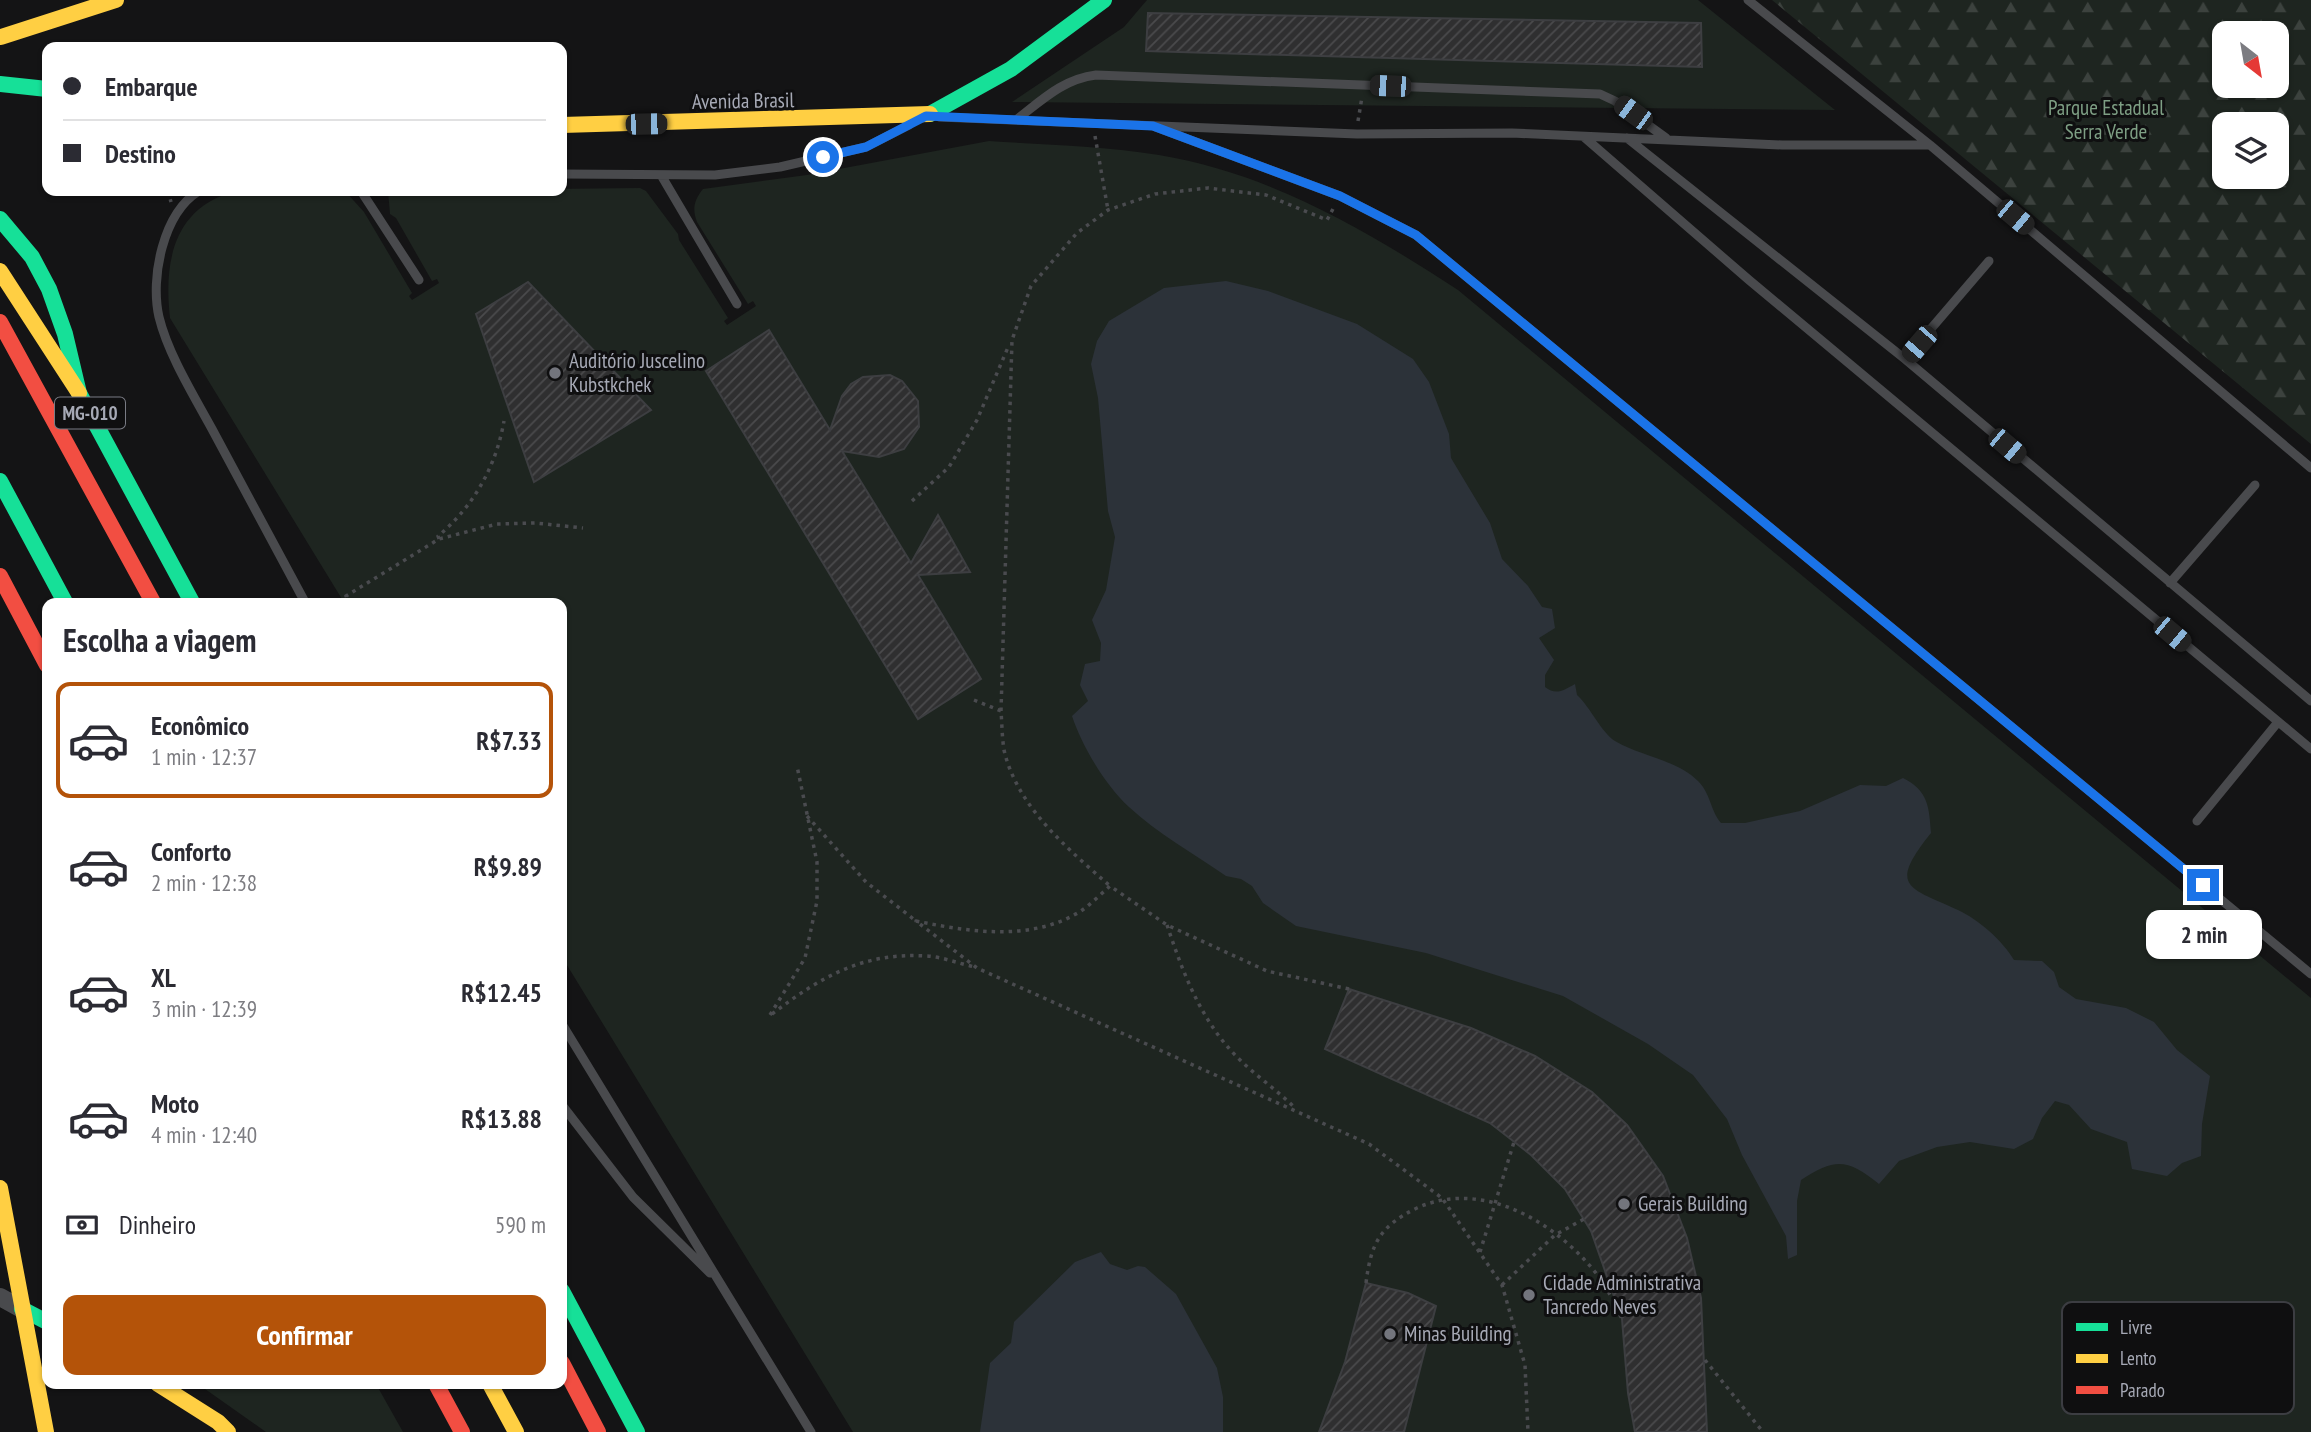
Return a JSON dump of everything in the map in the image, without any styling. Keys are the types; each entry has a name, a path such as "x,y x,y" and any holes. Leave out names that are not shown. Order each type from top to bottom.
{"main road":[{"path":"1,37 116,0"},
{"path":"926,116 1012,69 1104,0"},
{"path":"0,84 42,88"},
{"name":"Avenida Brasil","path":"567,125 926,116"},
{"name":"MG-010","path":"0,219 32,257 49,289 65,334 79,393 189,598"},
{"path":"0,271 79,393"},
{"name":"MG-010","path":"0,322 151,598"},
{"path":"0,481 63,598"},
{"path":"0,576 42,656"},
{"path":"0,1188 46,1432"},
{"path":"567,1300 637,1432"},
{"path":"22,1309 42,1319"},
{"path":"567,1373 598,1432"},
{"path":"166,1389 218,1422 228,1432"},
{"path":"439,1389 462,1432"},
{"path":"493,1389 516,1432"}],"street":[{"path":"0,1297 22,1309"}],"lane":[{"path":"1748,0 1930,145 2311,468"},
{"path":"1016,120 1063,83 1076,77 1096,75 1600,94 1615,101 1667,139"},
{"path":"567,174 715,175 779,167 866,147 926,116 1357,134 1584,136 1782,145 1930,145"},
{"path":"1153,126 1340,196 1416,235 2311,974"},
{"path":"1584,136 1749,280 2311,749"},
{"path":"1627,138 1905,359 2311,701"},
{"path":"661,176 737,304"},
{"path":"192,196 163,246 156,279 159,317 186,382 303,598"},
{"path":"364,196 419,280"},
{"path":"1905,359 1989,261"},
{"path":"2170,583 2255,485"},
{"path":"2197,821 2278,722"},
{"path":"567,1032 811,1432"},
{"path":"567,1111 633,1197 722,1284"}],"path":[{"path":"1357,134 1364,85"},
{"path":"1093,123 1108,210"},
{"path":"912,501 949,467 977,420 1012,340 1031,286 1077,233 1108,210 1154,194 1208,188 1266,195 1327,220 1340,196"},
{"path":"1012,340 1001,711 1004,751 1026,800 1068,849 1110,886 1167,925 1267,971 1349,989"},
{"path":"439,539 438,536 475,495 500,446 504,421"},
{"path":"347,598 346,596 439,539 497,524 535,523 583,528"},
{"path":"974,700 1001,711"},
{"path":"797,766 804,813 817,862 817,901 805,958 770,1015 815,981 854,963 928,956 978,968 1368,1144 1443,1198 1502,1285 1525,1365 1528,1432"},
{"path":"804,813 866,881 978,968"},
{"path":"916,921 968,932 1043,927 1081,911 1110,886"},
{"path":"1167,925 1185,980 1208,1021 1238,1057 1277,1089 1298,1112"},
{"path":"1480,1252 1514,1142"},
{"path":"1366,1283 1374,1243 1389,1224 1443,1198 1496,1202 1528,1215 1555,1235 1599,1277 1622,1319"},
{"path":"1502,1285 1555,1235 1584,1219"},
{"path":"1704,1360 1763,1432"}],"green space":[{"path":"1147,0 1698,0 1835,110 1012,102 1124,27"},
{"name":"Parque Estadual Serra Verde","path":"1772,0 2311,0 2311,444"},
{"path":"989,141 1096,148 1159,155 1239,175 1278,190 1352,226 1458,290 2311,998 2311,1432 853,1432 567,965 567,598 341,598 170,318 168,298 171,259 184,226 196,212 222,196 350,196 364,212 412,293 409,296 412,300 439,283 437,279 432,281 396,218 390,214 388,196 567,196 567,189 640,188 646,191 678,234 679,240 728,318 724,321 727,325 756,306 753,301 748,304 697,222 695,205 698,197 703,189 807,175"},
{"path":"205,1389 379,1389 403,1432 266,1432"}],"shaded area":[{"path":"1226,281 1268,291 1357,324 1413,359 1429,382 1449,434 1451,458 1490,523 1502,559 1528,586 1542,607 1552,609 1555,628 1539,638 1554,660 1545,675 1545,687 1556,692 1575,684 1577,695 1615,741 1680,768 1698,781 1706,791 1721,823 1745,823 1800,811 1860,785 1886,786 1903,778 1912,783 1926,801 1931,833 1910,865 1907,875 1910,884 1916,890 1966,914 1982,925 1997,938 2014,960 2042,961 2054,972 2059,987 2076,999 2126,1008 2154,1022 2177,1050 2210,1076 2202,1124 2201,1156 2182,1163 2167,1176 2132,1169 2127,1142 2091,1129 2069,1105 2055,1101 2042,1118 2033,1139 2014,1149 1970,1142 1937,1147 1899,1161 1879,1184 1858,1169 1841,1164 1823,1168 1801,1180 1797,1201 1797,1255 1788,1259 1786,1236 1742,1155 1727,1119 1693,1075 1648,1044 1563,996 1426,953 1296,926 1263,903 1252,886 1241,879 1226,876 1140,817 1111,788 1082,740 1072,716 1088,701 1080,685 1085,664 1100,661 1101,643 1092,620 1106,590 1115,537 1108,511 1098,398 1091,364 1097,341 1109,321 1164,288"},
{"path":"1101,1252 1110,1264 1127,1270 1138,1266 1145,1267 1176,1294 1217,1368 1223,1397 1223,1432 980,1432 990,1363 1011,1343 1014,1322 1075,1262"}],"building":[{"path":"1148,13 1701,23 1702,67 1146,51"},
{"name":"Auditório Juscelino Kubstkchek","path":"528,282 651,410 534,482 476,314"},
{"path":"769,330 830,430 842,396 851,384 863,377 890,375 902,381 918,401 919,427 904,449 879,457 842,451 911,563 938,515 970,572 918,575 981,679 918,719 706,371"},
{"name":"Gerais Building","path":"1349,989 1471,1028 1535,1056 1592,1092 1627,1125 1663,1176 1687,1238 1701,1298 1707,1432 1635,1432 1628,1393 1622,1319 1591,1231 1565,1189 1531,1155 1490,1123 1325,1049"},
{"name":"Minas Building","path":"1366,1283 1408,1293 1436,1306 1404,1432 1319,1432 1345,1362"}],"traffic: fast":[{"path":"930,114 1011,69 1104,0"},
{"path":"0,84 42,88"},
{"path":"0,219 32,257 49,289 65,334 79,393 190,598"},
{"path":"0,481 63,598"},
{"path":"567,1300 637,1432"},
{"path":"22,1309 42,1319"}],"traffic: slow":[{"path":"1,37 116,0"},
{"path":"567,125 930,114"},
{"path":"0,271 79,393"},
{"path":"0,1188 46,1432"},
{"path":"166,1389 218,1422 228,1432"},
{"path":"493,1389 516,1432"}],"traffic: jam":[{"path":"0,322 151,598"},
{"path":"0,576 42,656"},
{"path":"567,1373 598,1432"},
{"path":"439,1389 462,1432"}],"place":[{"name":"Auditório Juscelino Kubstkchek","path":"555,373"},
{"name":"Gerais Building","path":"1624,1204"},
{"name":"Cidade Administrativa Tancredo Neves","path":"1529,1295"},
{"name":"Minas Building","path":"1390,1334"}],"route":[{"path":"823,157 866,147 926,116 1153,126 1340,196 1416,235 2203,885"}]}
